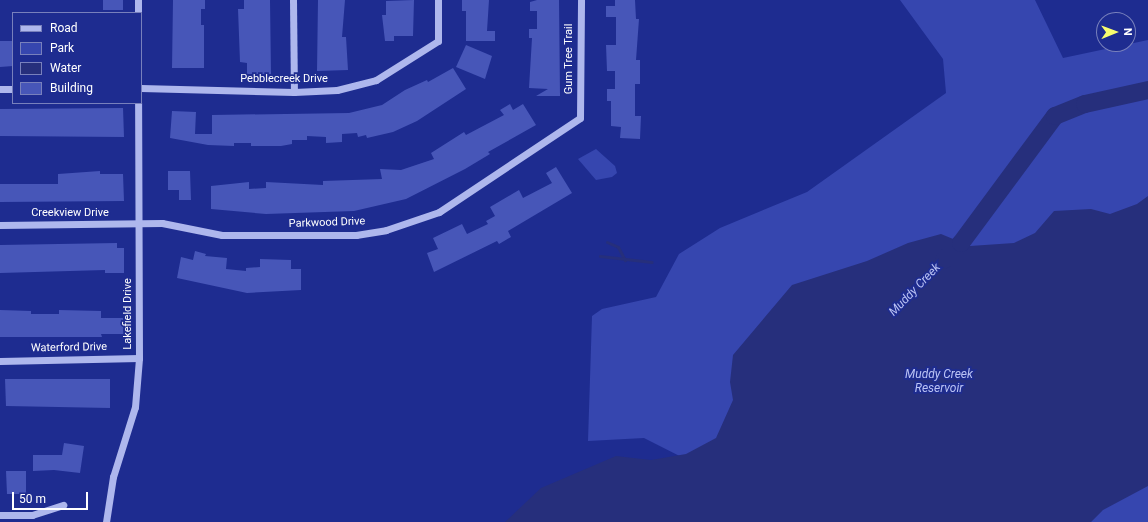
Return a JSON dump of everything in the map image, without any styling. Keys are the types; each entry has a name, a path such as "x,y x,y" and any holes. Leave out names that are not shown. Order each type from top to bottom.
{"street":[{"path":"138,0 138,12"},
{"path":"293,0 294,92"},
{"name":"Pebblecreek Drive","path":"142,88 294,92 337,90 376,80 438,42 438,0"},
{"name":"Gum Tree Trail","path":"580,118 581,0"},
{"path":"0,89 12,89"},
{"name":"Lakefield Drive","path":"106,522 114,477 135,406 139,358 138,104"},
{"name":"Parkwood Drive","path":"139,224 162,223 222,235 356,235 386,230 439,212 580,118"},
{"name":"Creekview Drive","path":"0,225 139,224"},
{"name":"Waterford Drive","path":"0,361 139,358"},
{"path":"0,515 32,515 63,505"}],"green space":[{"path":"900,0 1035,0 1063,58 1096,51 1136,52 1136,43 1148,40 1148,522 810,522 644,438 588,441 592,316 602,309 656,297 679,254 720,228 807,192 946,93 943,59"},
{"path":"596,149 615,166 617,173 612,177 596,180 578,159"}],"water":[{"name":"Muddy Creek Reservoir","path":"1148,196 1148,486 1103,510 1091,522 505,522 541,488 616,456 651,460 686,454 716,438 733,400 730,382 733,355 792,285 867,261 908,243 941,234 970,246 1014,243 1035,233 1054,211 1091,209 1110,214 1137,204"}],"building":[{"path":"103,0 123,0 123,10 103,10"},
{"path":"173,0 205,0 205,9 201,9 201,25 204,25 204,68 172,68"},
{"path":"244,0 270,0 271,74 247,74 247,63 240,62 238,9 244,9"},
{"path":"318,0 345,0 342,37 346,37 348,70 317,71"},
{"path":"414,0 413,36 394,36 394,41 385,41 382,15 386,15 386,1"},
{"path":"462,0 489,0 487,31 495,31 495,41 466,41 466,11 462,11"},
{"path":"537,0 559,0 560,96 536,96 548,89 529,88 532,38 529,38 529,29 537,29 537,11 530,11 530,2"},
{"path":"615,0 635,0 636,19 639,19 636,60 640,60 640,84 635,84 635,116 641,116 640,139 620,138 621,127 611,126 611,101 607,101 607,89 615,89 615,71 607,71 606,45 616,45 616,17 606,17 606,6 615,6"},
{"path":"0,41 12,41 12,66 0,67"},
{"path":"466,45 492,56 485,79 456,67"},
{"path":"453,68 466,89 417,121 393,132 367,138 366,135 358,137 357,133 342,134 342,142 326,143 326,137 307,136 307,140 292,140 292,144 281,146 251,146 251,143 234,143 234,146 208,145 170,138 172,111 196,112 195,134 212,134 212,115 349,113 382,105 405,90 427,80 428,82"},
{"path":"510,104 513,110 523,104 536,125 488,152 490,154 465,169 406,199 354,211 266,214 211,209 211,186 249,182 249,189 266,188 266,182 323,185 323,181 382,179 380,169 401,170 434,159 431,153 464,132 466,135 504,115 500,110"},
{"path":"123,108 124,137 0,136 0,109"},
{"path":"556,167 572,193 508,231 511,237 499,244 497,241 434,272 427,253 438,249 433,238 462,224 467,234 488,224 486,221 495,216 490,207 519,190 523,198 552,183 546,173"},
{"path":"100,171 100,174 123,174 124,201 0,202 0,184 58,184 58,174"},
{"path":"168,171 190,171 191,200 179,200 179,190 168,190"},
{"path":"117,243 117,248 124,248 124,273 105,273 105,270 0,273 0,245"},
{"path":"195,251 206,254 205,256 227,258 226,269 246,271 246,268 260,267 260,259 291,260 291,269 301,269 301,290 247,293 177,278 181,257 193,260"},
{"path":"0,310 31,311 31,314 59,314 59,310 101,311 101,318 123,318 124,334 101,334 102,337 0,337"},
{"path":"5,379 110,379 110,408 6,406"},
{"path":"64,443 84,446 80,473 54,470 33,471 33,455 62,455"},
{"path":"6,471 26,471 26,494 7,494"}],"waterway":[{"name":"Muddy Creek","path":"944,260 961,243 1055,116 1085,104 1148,90"},
{"path":"607,242 618,247 625,260"},
{"path":"600,256 652,262"}]}
